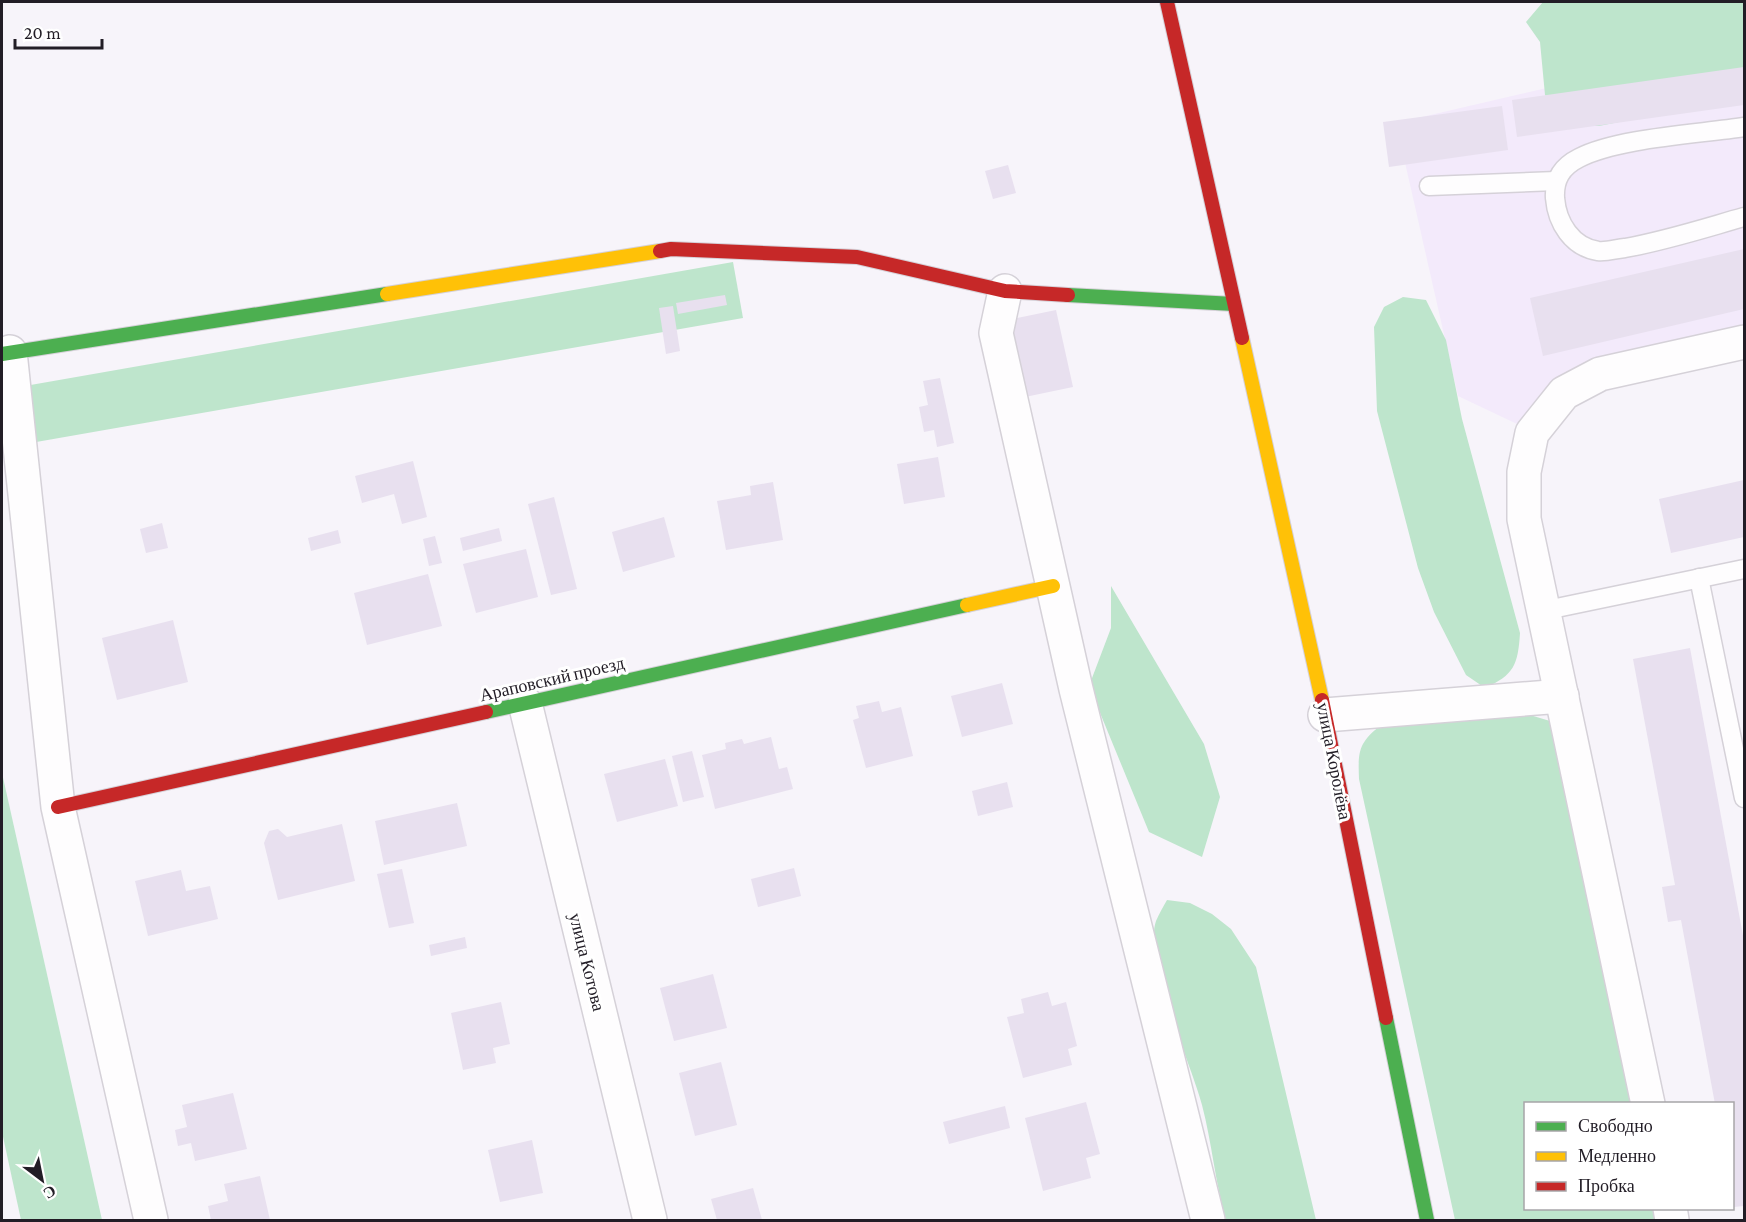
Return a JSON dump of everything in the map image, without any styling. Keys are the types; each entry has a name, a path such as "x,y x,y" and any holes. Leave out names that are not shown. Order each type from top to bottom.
{"street":[{"name":"улица Королёва","path":"1167,2 1325,715 1427,1221"},
{"path":"151,1221 58,807 6,353 671,249 857,257 1005,291 1234,304"},
{"path":"1005,291 996,333 1076,689 1208,1221"},
{"path":"1648,1102 1542,611 1524,519 1524,472 1532,433 1564,393 1600,374 1744,342"},
{"name":"Араповский проезд","path":"58,807 1053,586"},
{"path":"1325,715 1562,696"},
{"name":"улица Котова","path":"525,703 650,1221"}],"lane":[{"path":"1744,127 1607,147 1578,159 1561,172 1556,182 1557,213 1566,232 1582,247 1599,252 1643,245 1744,218"},
{"path":"1429,186 1556,182"},
{"path":"1542,611 1744,569"},
{"path":"1699,578 1744,798"}],"shaded area":[{"path":"1744,42 1744,327 1553,382 1517,424 1458,396 1396,123"}],"green space":[{"path":"1543,2 1744,2 1744,97 1599,126 1571,126 1545,95 1540,42 1526,22"},
{"path":"733,262 743,318 2,448 2,390"},
{"path":"1403,297 1426,300 1446,340 1462,419 1520,633 1518,653 1513,668 1485,688 1466,675 1434,612 1418,568 1377,411 1374,327 1384,307"},
{"path":"1111,586 1204,744 1220,797 1202,857 1149,832 1089,686 1111,628"},
{"path":"1523,713 1550,721 1557,733 1635,1102 1524,1102 1524,1210 1657,1210 1660,1220 1455,1220 1359,779 1359,755 1363,743 1380,726"},
{"path":"2,773 102,1220 21,1220 2,1132"},
{"path":"1167,900 1190,903 1212,914 1231,929 1256,967 1316,1220 1226,1220 1202,1105 1170,1011 1156,960 1154,938 1156,921"}],"building":[{"path":"1744,67 1744,105 1517,137 1512,100"},
{"path":"1502,106 1508,150 1389,167 1383,122"},
{"path":"1008,165 1016,193 993,199 985,171"},
{"path":"1744,249 1744,309 1543,356 1530,298"},
{"path":"725,295 727,305 678,314 676,303"},
{"path":"673,306 680,351 666,354 659,308"},
{"path":"1056,310 1073,387 1025,397 1008,320"},
{"path":"940,378 954,443 937,447 934,430 924,432 919,407 928,405 923,381"},
{"path":"938,457 945,497 904,504 897,464"},
{"path":"413,461 427,517 402,524 394,494 362,503 355,476"},
{"path":"1744,480 1744,537 1671,553 1659,499"},
{"path":"773,482 783,540 726,550 717,501 751,495 750,486"},
{"path":"554,497 577,589 551,595 528,504"},
{"path":"664,517 675,557 623,572 612,532"},
{"path":"162,523 168,548 146,553 140,529"},
{"path":"499,528 502,541 463,551 460,538"},
{"path":"338,530 341,543 311,551 308,538"},
{"path":"435,536 442,563 429,566 423,539"},
{"path":"526,549 538,597 476,613 463,564"},
{"path":"428,574 442,626 367,645 354,593"},
{"path":"173,620 188,682 117,700 102,638"},
{"path":"1690,648 1744,941 1744,1206 1734,1207 1734,1102 1715,1102 1681,920 1668,922 1662,887 1675,885 1633,659"},
{"path":"1002,683 1013,724 962,737 951,696"},
{"path":"879,701 882,712 901,707 913,756 866,768 853,720 859,718 856,706"},
{"path":"771,737 779,769 787,767 793,789 715,809 702,755 726,749 725,743 742,739 744,744"},
{"path":"692,751 704,797 683,802 672,756"},
{"path":"665,759 678,806 617,822 604,774"},
{"path":"1007,782 1013,807 978,816 972,791"},
{"path":"457,803 467,846 384,865 375,821"},
{"path":"342,824 355,881 278,900 264,843 269,831 278,829 287,837"},
{"path":"794,868 801,896 758,907 751,879"},
{"path":"402,869 414,923 389,928 377,874"},
{"path":"181,870 186,891 210,886 218,919 148,936 135,881"},
{"path":"465,937 467,948 431,956 429,945"},
{"path":"713,974 727,1028 674,1041 660,988"},
{"path":"1048,992 1052,1006 1066,1002 1077,1046 1068,1049 1072,1065 1023,1078 1007,1017 1024,1013 1021,999"},
{"path":"501,1002 510,1044 493,1048 496,1063 463,1070 451,1013"},
{"path":"721,1062 737,1125 695,1136 679,1073"},
{"path":"233,1093 247,1149 195,1161 191,1143 178,1146 175,1130 187,1127 182,1105"},
{"path":"1086,1102 1100,1154 1086,1158 1091,1178 1043,1191 1025,1118"},
{"path":"1005,1106 1010,1128 949,1144 943,1122"},
{"path":"532,1140 543,1193 500,1202 488,1150"},
{"path":"260,1176 270,1220 211,1220 208,1206 228,1201 224,1184"},
{"path":"753,1188 762,1220 717,1220 711,1199"}],"traffic: fast":[{"path":"2,354 387,294"},
{"path":"1068,295 1234,304"},
{"path":"486,712 967,605"},
{"path":"1386,1018 1427,1220"}],"traffic: slow":[{"path":"387,294 660,251"},
{"path":"1242,338 1322,700"},
{"path":"967,605 1053,586"}],"traffic: jam":[{"path":"1167,2 1242,338"},
{"path":"660,251 671,249 857,257 1005,291 1068,295"},
{"path":"1322,700 1386,1018"},
{"path":"58,807 486,712"}]}
